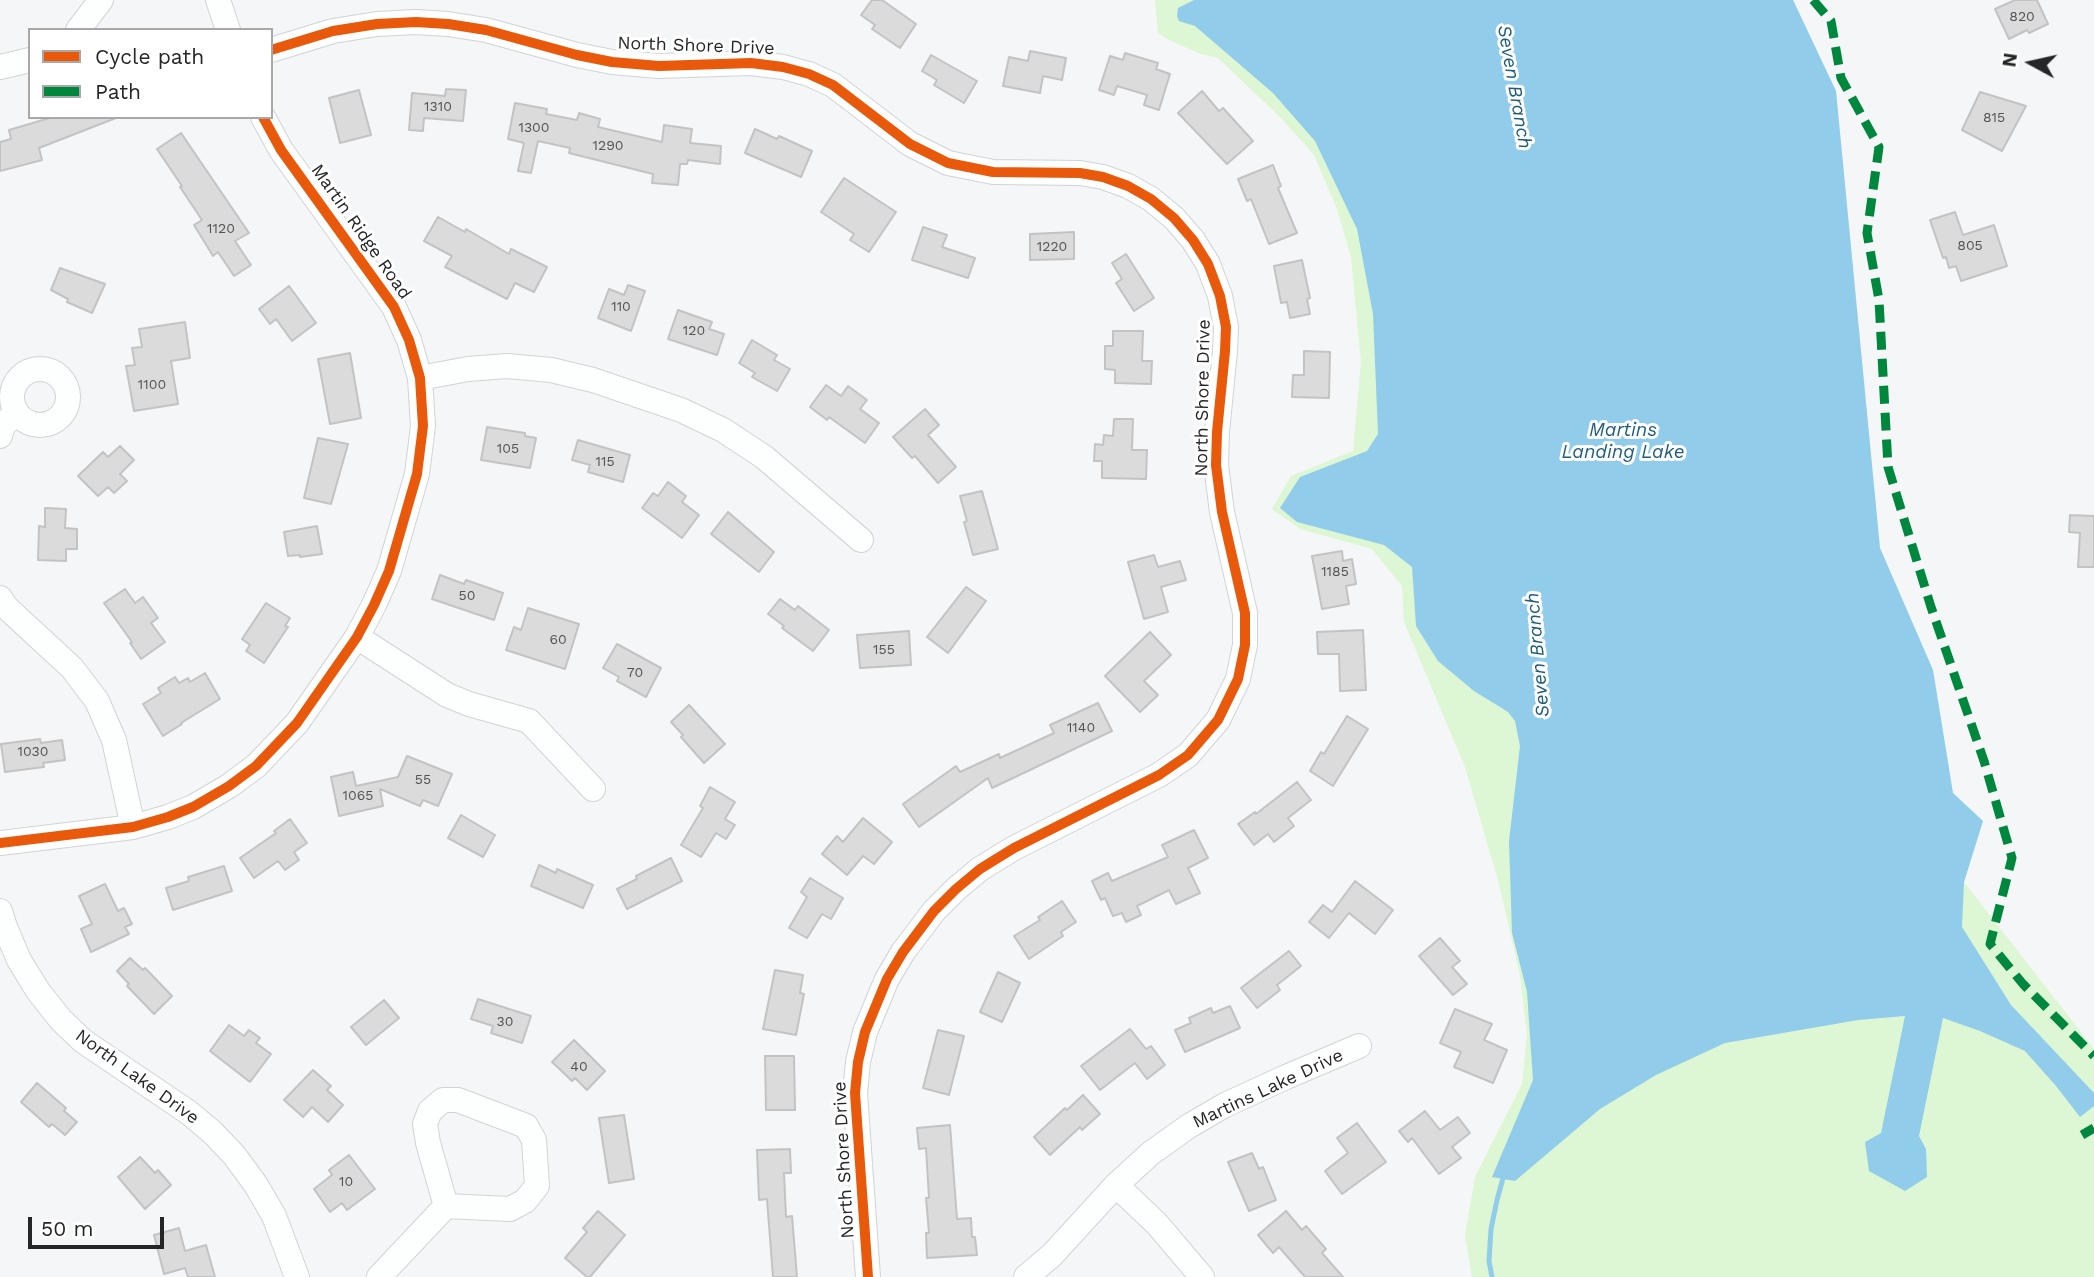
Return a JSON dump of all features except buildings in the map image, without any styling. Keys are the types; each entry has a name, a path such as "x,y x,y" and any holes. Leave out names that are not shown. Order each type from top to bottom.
{"street":[{"path":"80,28 101,0"},
{"path":"218,0 227,28"},
{"name":"North Shore Drive","path":"273,49 333,31 377,24 416,22 486,30 612,62 659,66 751,63 783,66 833,85 910,144 948,163 993,172 1080,173 1103,177 1128,187 1150,199 1174,218 1193,240 1208,264 1220,296 1226,327 1216,465 1222,512 1245,613 1245,645 1238,679 1218,720 1188,755 1159,775 1014,848 980,869 934,911 903,952 887,979 865,1032 858,1062 855,1093 868,1277"},
{"path":"0,67 28,60"},
{"name":"Martin Ridge Road","path":"0,843 133,827 199,804 229,786 257,766 297,723 357,637 389,571 417,474 423,426 419,378 409,340 394,307 282,150 264,119"},
{"path":"419,378 494,367 551,370 593,380 681,411 723,430 764,457 861,540"},
{"path":"0,436 3,426 16,412"},
{"path":"0,598 6,607 72,668 97,701 114,740 133,827"},
{"path":"357,637 447,695 529,721 593,789"},
{"name":"North Lake Drive","path":"0,911 19,960 38,991 61,1020 83,1041 188,1111 234,1155 274,1216 297,1277"},
{"name":"Martins Lake Drive","path":"1026,1277 1052,1255 1116,1185 1151,1153 1189,1126 1225,1105 1359,1046"},
{"path":"379,1277 446,1206 510,1209 525,1201 537,1186 534,1140 526,1126 458,1100 443,1100 430,1111 425,1124 428,1143 446,1206"},
{"path":"1116,1185 1157,1224 1202,1277"}],"green space":[{"name":"Martins Landing Lake","path":"1155,0 1793,0 1836,91 1880,548 1933,670 1953,793 1983,821 1964,882 2094,1049 2094,1277 1472,1277 1465,1235 1475,1177 1522,1084 1527,1035 1520,975 1499,884 1465,767 1404,622 1402,586 1372,549 1300,529 1272,509 1291,476 1353,451 1361,362 1351,257 1337,209 1314,155 1280,117 1218,58 1201,54 1158,33"}],"water":[{"name":"Martins Landing Lake","path":"1194,0 1793,0 1836,91 1880,548 1933,670 1953,793 1983,821 1964,882 1962,927 2011,1005 2094,1093 2094,1106 2080,1117 2025,1051 1943,1018 1919,1136 1926,1149 1927,1177 1905,1191 1869,1171 1865,1142 1881,1133 1905,1016 1858,1020 1725,1043 1656,1075 1600,1109 1515,1181 1492,1177 1533,1080 1527,992 1512,933 1509,841 1520,746 1515,721 1508,712 1474,691 1438,661 1416,626 1412,567 1384,545 1297,522 1280,508 1300,477 1367,451 1378,434 1373,314 1357,229 1315,141 1273,93 1195,26 1179,21 1178,8"}],"waterway":[{"name":"Seven Branch","path":"1492,1277 1489,1261 1491,1229 1506,1175"}],"marked path":[{"path":"1813,0 1831,21 1841,78 1879,147 1867,233 1879,300 1888,467 1931,607 1984,761 2012,858 1990,944 2023,984 2094,1056"},
{"path":"2082,1135 2094,1128"}],"cycle path":[{"path":"273,49 333,31 377,24 416,22 486,30 612,62 659,66 751,63 783,67 809,74 833,85 910,144 948,163 993,172 1080,173 1103,177 1128,186 1151,199 1174,218 1193,240 1208,264 1220,296 1226,327 1216,465 1222,512 1245,613 1245,645 1238,679 1218,720 1188,755 1159,775 1014,848 980,869 934,911 903,952 887,979 865,1032 858,1062 855,1093 868,1277"},
{"path":"0,843 133,827 193,807 229,786 256,766 297,723 357,637 389,571 417,474 423,426 420,378 409,340 394,307 281,150 264,119"}]}
